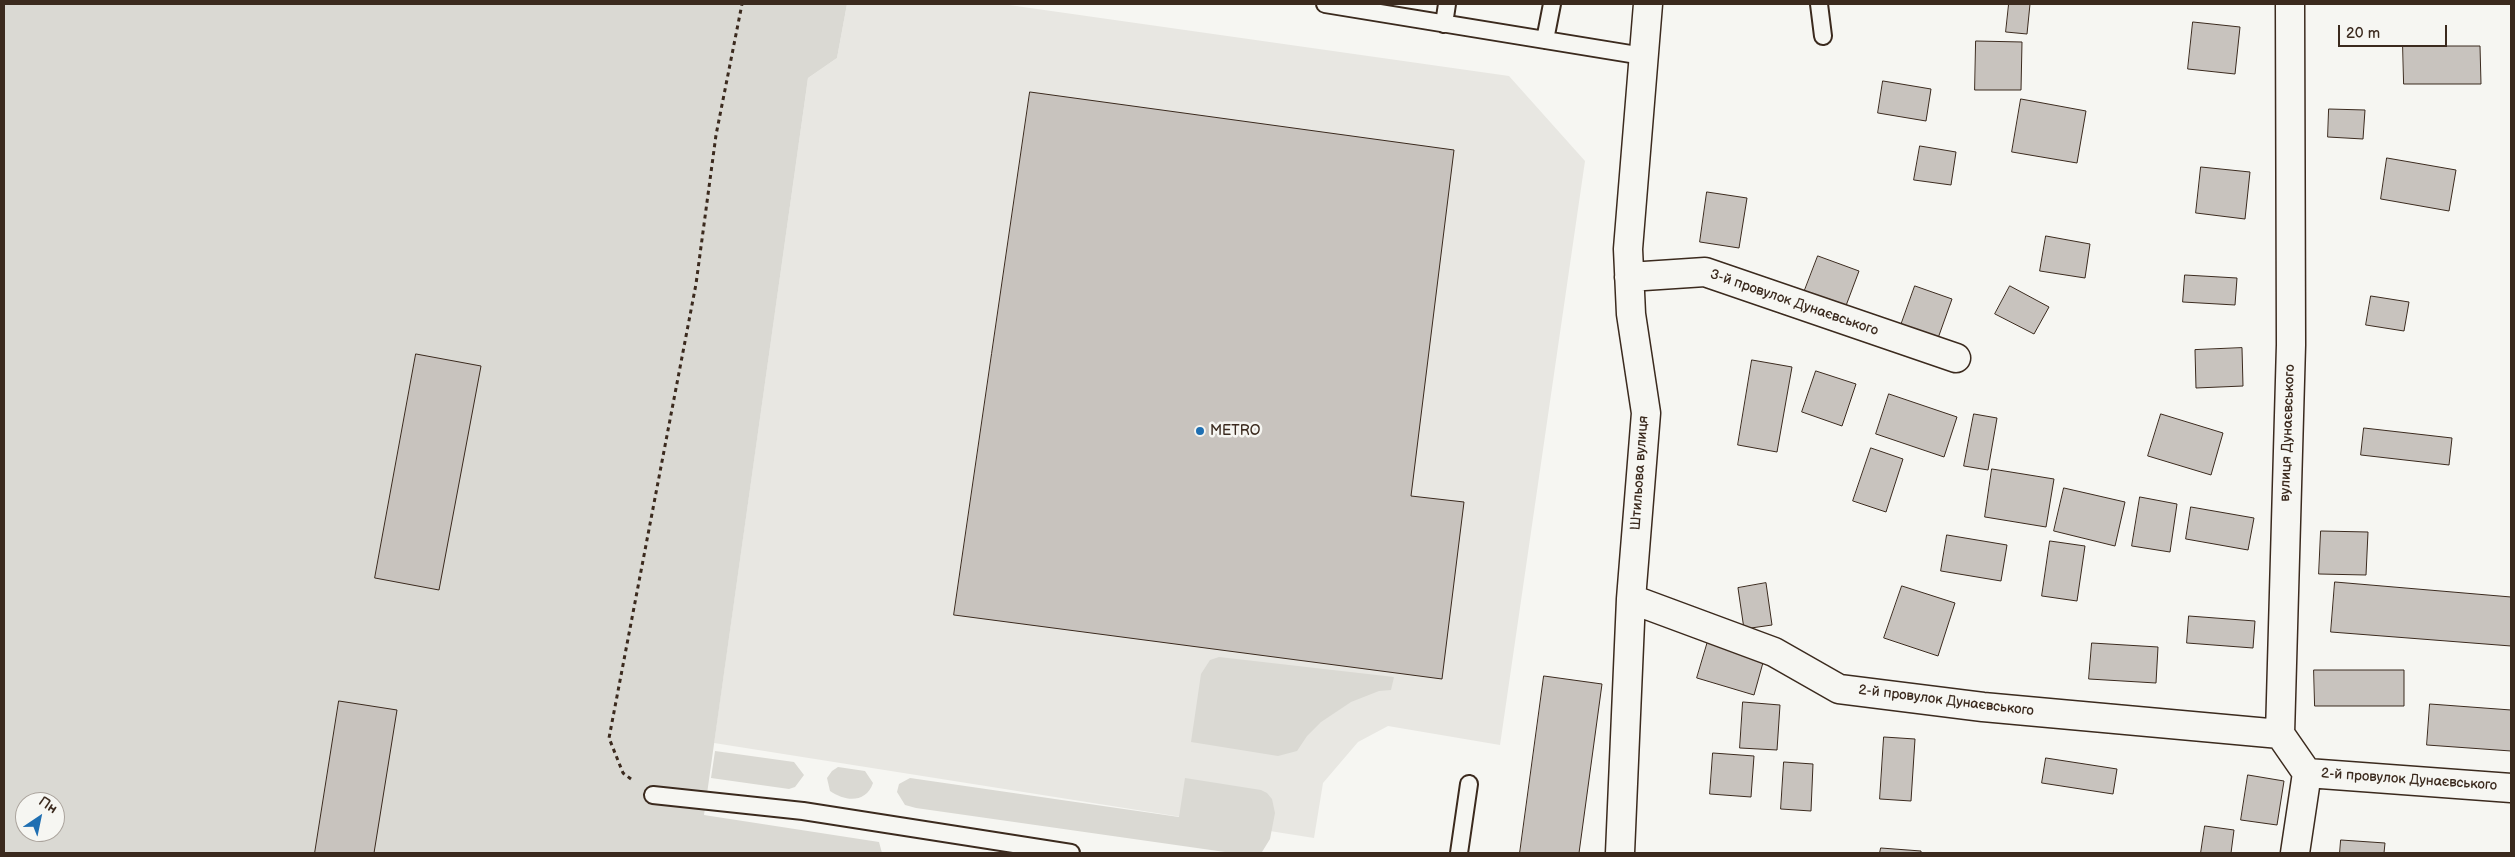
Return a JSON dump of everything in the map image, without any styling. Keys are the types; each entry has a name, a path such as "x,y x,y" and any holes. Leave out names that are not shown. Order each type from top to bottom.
{"street":[{"name":"Штильова вулиця","path":"1620,853 1631,599 1646,413 1631,314 1628,249 1648,4"},
{"name":"вулиця Дунаєвського","path":"2280,734 2291,345 2290,4"},
{"name":"3-й провулок Дунаєвського","path":"1629,277 1705,272 1956,358"},
{"name":"2-й провулок Дунаєвського","path":"1631,599 1774,652 1839,689 1983,707 2280,734"},
{"path":"2280,734 2307,772 2295,853"},
{"name":"2-й провулок Дунаєвського","path":"2307,772 2511,788"}],"lane":[{"path":"1325,4 1643,56"},
{"path":"1444,24 1447,4"},
{"path":"1545,40 1552,4"},
{"path":"1819,4 1823,36"},
{"path":"1459,853 1469,784"},
{"path":"653,796 803,811 1071,853"}],"path":[{"path":"653,796 623,773 609,738 696,284 716,135 742,4"}],"shaded area":[{"path":"4,4 847,4 837,58 808,78 704,815 879,842 882,853 4,853"},
{"path":"847,4 1002,4 1509,76 1585,161 1500,745 1388,726 1358,742 1323,783 1314,838 714,743 808,78 837,58"},
{"path":"1219,657 1394,677 1391,690 1379,691 1351,702 1321,722 1307,736 1297,751 1278,756 1191,742 1201,674 1210,660"},
{"path":"715,751 794,762 804,775 795,787 789,789 711,778"},
{"path":"838,767 865,771 873,783 870,790 855,799 842,797 830,791 827,778"},
{"path":"910,778 1179,817 1185,778 1261,790 1272,799 1275,813 1270,839 1262,852 1232,853 916,808 905,805 897,792 899,784"}],"building":[{"path":"2009,4 2030,4 2027,34 2006,32"},
{"path":"2193,22 2240,27 2235,74 2188,69"},
{"path":"1976,41 2022,42 2021,90 1975,90"},
{"path":"2403,46 2480,46 2481,84 2404,84"},
{"path":"1883,81 1931,89 1926,121 1878,113"},
{"name":"METRO","path":"1030,92 1454,150 1411,496 1464,502 1442,679 954,615"},
{"path":"2021,99 2086,111 2077,163 2012,152"},
{"path":"2329,109 2365,110 2363,139 2328,137"},
{"path":"1920,146 1956,152 1951,185 1914,180"},
{"path":"2387,158 2456,170 2449,211 2381,199"},
{"path":"2201,167 2250,172 2245,219 2196,213"},
{"path":"1707,192 1747,198 1739,248 1700,242"},
{"path":"2046,236 2090,244 2085,278 2040,271"},
{"path":"1818,256 1859,271 1844,311 1803,295"},
{"path":"2185,275 2237,278 2235,305 2183,302"},
{"path":"1915,286 1952,299 1937,341 1900,328"},
{"path":"2010,286 2049,307 2034,334 1995,314"},
{"path":"2371,296 2409,302 2404,331 2366,325"},
{"path":"2242,348 2243,386 2196,388 2195,350"},
{"path":"416,354 481,366 439,590 375,578"},
{"path":"1752,360 1792,367 1777,452 1738,445"},
{"path":"1816,371 1856,384 1842,426 1802,412"},
{"path":"1889,394 1957,417 1944,457 1876,434"},
{"path":"1974,414 1997,418 1988,470 1964,466"},
{"path":"2161,414 2223,433 2211,475 2148,456"},
{"path":"2364,428 2452,438 2449,465 2361,455"},
{"path":"1871,448 1903,459 1886,512 1853,501"},
{"path":"1992,469 2054,479 2046,527 1985,517"},
{"path":"2064,488 2125,502 2115,546 2054,531"},
{"path":"2140,497 2177,504 2170,552 2132,546"},
{"path":"2191,507 2254,518 2248,550 2186,539"},
{"path":"2321,531 2368,532 2366,575 2319,574"},
{"path":"1947,535 2007,545 2001,581 1941,571"},
{"path":"2050,541 2085,546 2077,601 2042,596"},
{"path":"2335,582 2511,597 2511,646 2331,632"},
{"path":"1766,583 1772,625 1744,629 1738,588"},
{"path":"1902,586 1955,603 1938,656 1884,638"},
{"path":"2189,616 2255,621 2253,648 2187,643"},
{"path":"1708,641 1764,659 1754,695 1697,678"},
{"path":"2092,643 2158,647 2156,683 2089,679"},
{"path":"2314,670 2404,670 2404,706 2315,706"},
{"path":"1544,676 1602,684 1579,853 1520,853"},
{"path":"339,701 397,710 374,853 315,853"},
{"path":"1743,702 1780,705 1777,750 1740,748"},
{"path":"2430,704 2511,710 2511,751 2427,745"},
{"path":"1884,737 1915,739 1911,801 1880,799"},
{"path":"1713,753 1754,756 1751,797 1710,794"},
{"path":"2046,758 2117,769 2113,794 2042,783"},
{"path":"1784,762 1813,764 1811,811 1781,809"},
{"path":"2248,775 2284,781 2277,825 2241,820"},
{"path":"2205,826 2234,830 2231,853 2201,853"},
{"path":"2341,840 2385,843 2384,853 2340,853"},
{"path":"1881,848 1921,851 1921,853 1880,853"}],"place":[{"name":"METRO","path":"1200,431"}]}
